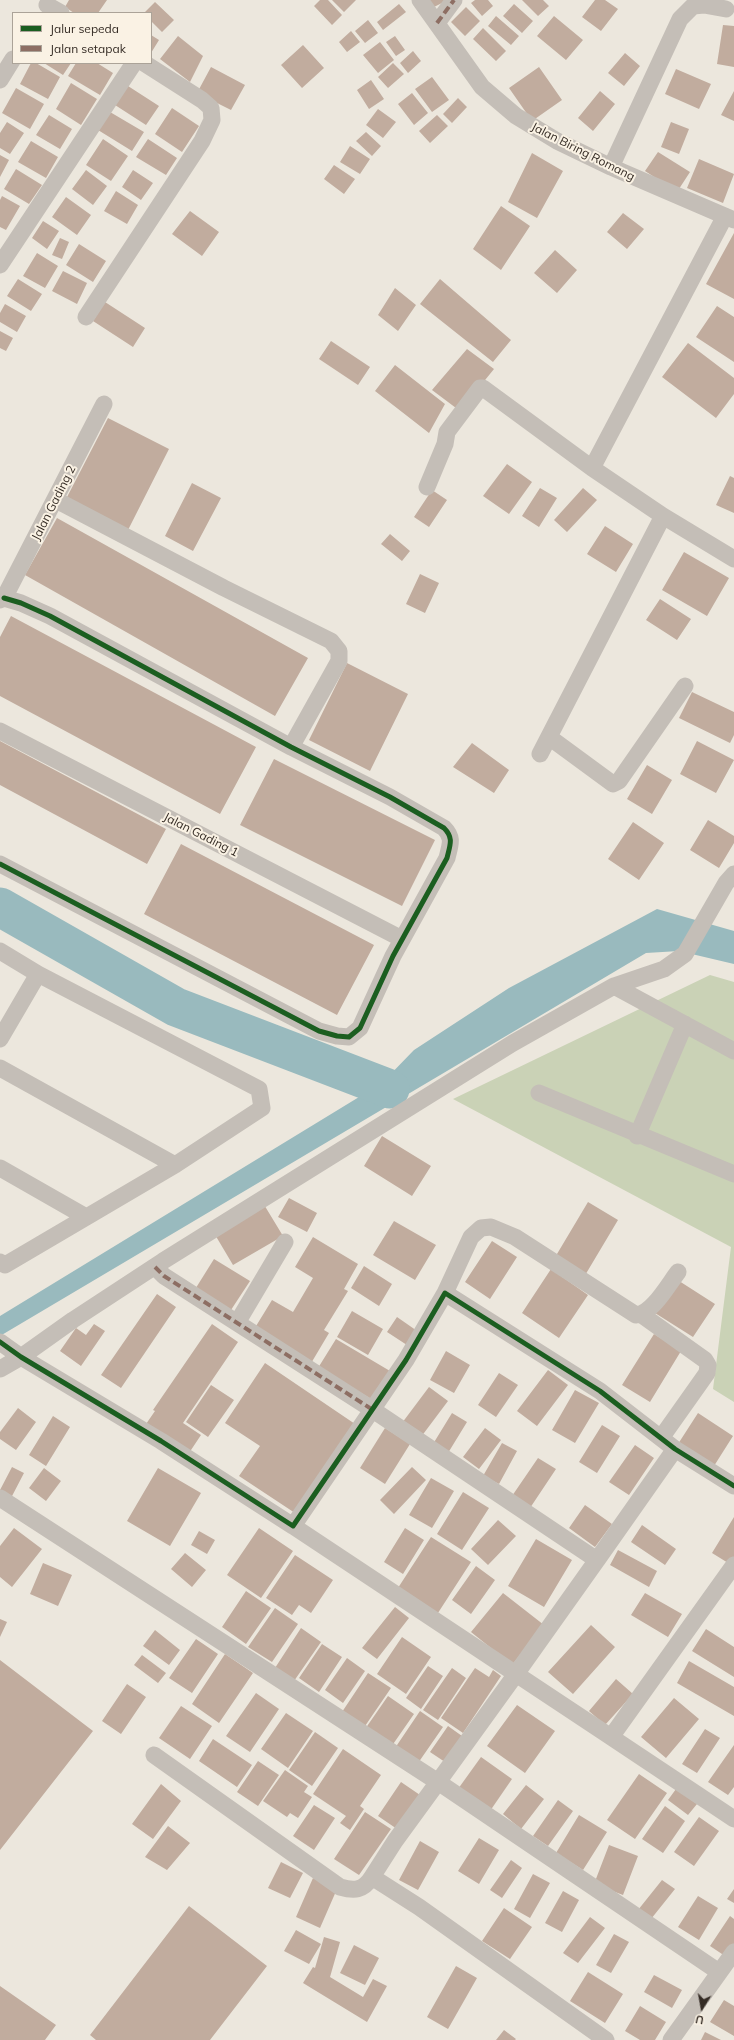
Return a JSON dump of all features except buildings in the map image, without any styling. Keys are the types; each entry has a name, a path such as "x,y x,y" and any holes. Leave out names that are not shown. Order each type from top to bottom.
{"street":[{"name":"Jalan Biring Romang","path":"420,0 438,23 476,80 488,93 516,116 537,129 611,167 730,218"},
{"path":"438,23 454,0"},
{"path":"611,167 680,19 693,6 704,5 726,9"},
{"path":"0,80 12,61"},
{"path":"0,265 133,64"},
{"path":"86,317 202,141 212,120 211,108 202,100 146,64"},
{"path":"592,468 730,218"},
{"path":"427,487 445,444 447,432 480,388 483,388 592,468 663,516 734,559"},
{"name":"Jalan Gading 2","path":"2,599 56,500 104,404"},
{"path":"56,500 224,588 331,641 339,651 339,661 291,747"},
{"path":"540,754 663,516"},
{"path":"0,864 319,1030 336,1036 349,1037 360,1028 402,939 447,858 452,840 450,834 444,828 390,796 291,747 50,616 21,603 2,599"},
{"path":"549,737 613,784 618,781 685,686"},
{"name":"Jalan Gading 1","path":"0,731 402,939"},
{"path":"0,1369 21,1357 73,1320 155,1267 431,1092 513,1043 614,986 664,969 685,954 703,919 726,883 734,874"},
{"path":"0,951 38,974 259,1089 262,1108 175,1165 5,1265 0,1262"},
{"path":"0,1039 38,974"},
{"path":"614,986 734,1051"},
{"path":"637,1136 685,1024"},
{"path":"0,1068 175,1165"},
{"path":"539,1093 637,1136 734,1174"},
{"path":"0,1168 86,1217"},
{"path":"293,1526 406,1360 445,1293 471,1237 481,1228 491,1227 515,1237 636,1315 642,1315 649,1310 678,1272"},
{"path":"237,1323 285,1242"},
{"path":"155,1267 164,1276 373,1410 597,1560"},
{"path":"445,1293 600,1392 675,1449 734,1486"},
{"path":"642,1315 705,1360 708,1366 707,1372 661,1438"},
{"path":"1,1343 21,1357 161,1441 293,1526 734,1819"},
{"path":"154,1755 340,1887 351,1890 361,1889 372,1877 395,1841 516,1674 675,1449"},
{"path":"0,1498 438,1782 719,1972"},
{"path":"611,1737 734,1565"},
{"path":"372,1877 419,1907 606,2040"},
{"path":"670,2040 734,1952"}],"green space":[{"path":"710,975 734,982 734,1402 713,1389 731,1247 453,1099"}],"water":[{"path":"657,909 734,931 734,964 679,951 646,953 0,1336 0,1316 382,1083 414,1050 509,988"}],"waterway":[{"path":"0,907 176,1007 390,1089"}],"marked path":[{"path":"437,23 454,0"},
{"path":"155,1267 164,1276 373,1410"}],"cycle path":[{"path":"0,864 319,1031 337,1036 349,1037 360,1028 393,956 447,858 450,845 449,835 444,828 390,797 291,747 50,616 21,603 4,598"},
{"path":"0,1342 21,1357 161,1441 293,1526 406,1360 445,1293 600,1391 675,1449 734,1486"}]}
